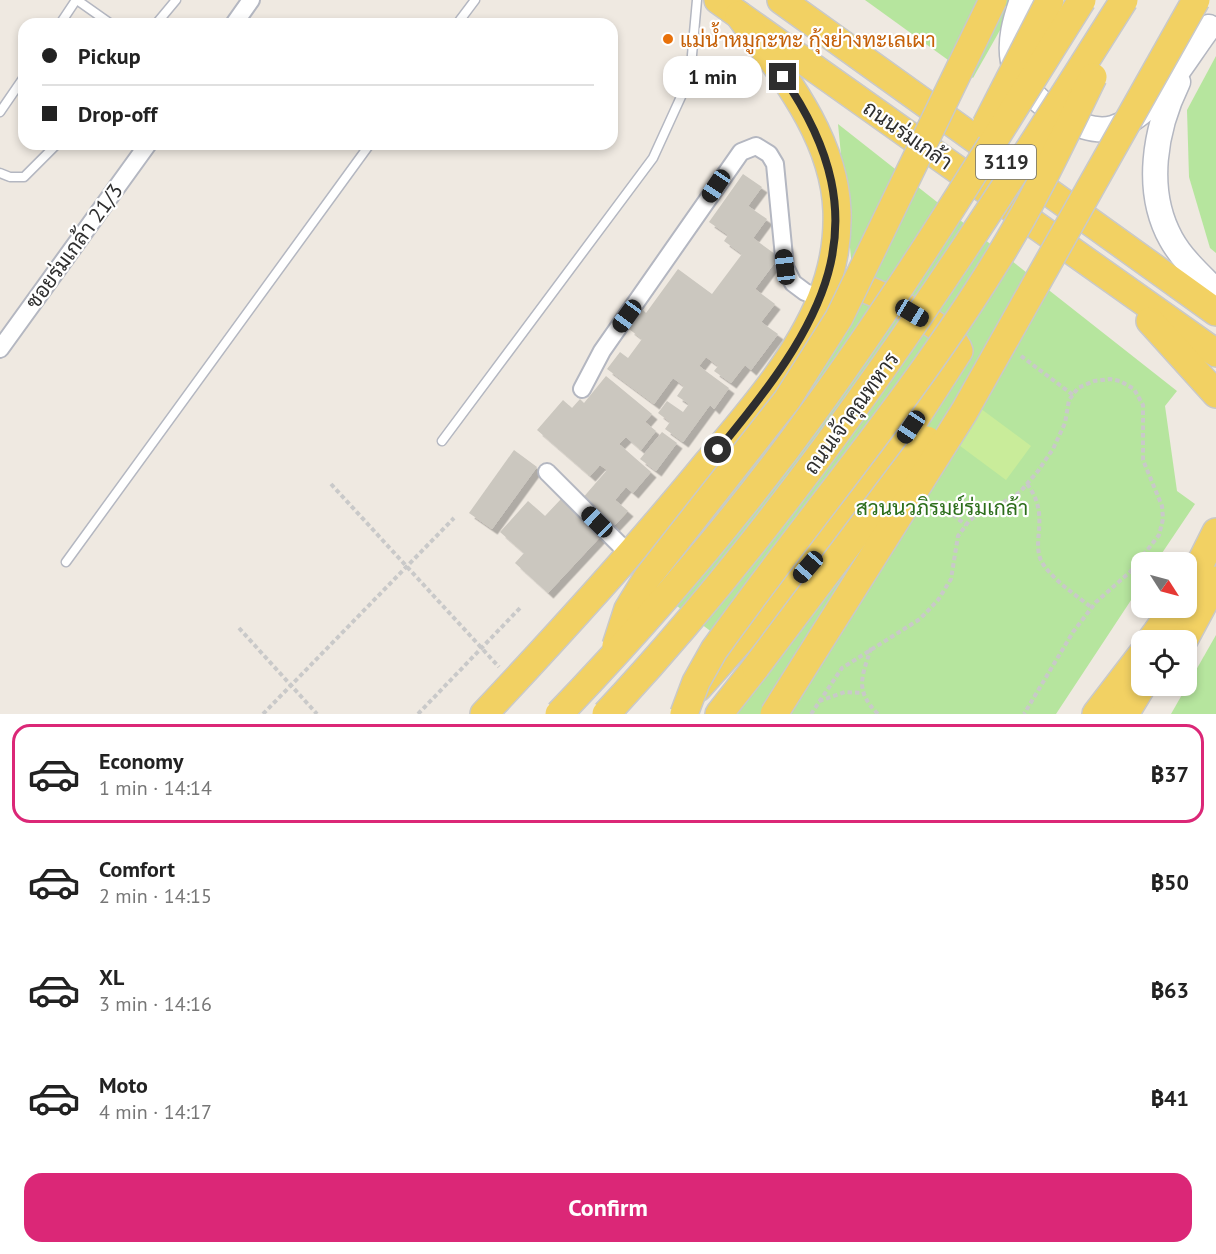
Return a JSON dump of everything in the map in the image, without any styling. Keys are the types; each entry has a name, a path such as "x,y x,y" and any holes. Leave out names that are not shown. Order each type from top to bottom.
{"main road":[{"path":"603,714 604,681 628,609 668,550 787,400 839,318 993,0"},
{"path":"1022,0 1012,41 1013,63 1019,79 1028,91 1065,118 1098,129 1111,129 1141,112 1155,98 1212,21"},
{"path":"952,207 1001,93 1050,0"},
{"path":"952,207 1082,0"},
{"name":"ถนนเจ้าคุณทหาร","path":"603,714 739,559 857,407 952,270 1124,0"},
{"path":"684,714 696,682 714,651 872,442 994,265 1043,179 1130,0"},
{"path":"774,714 828,624 943,446 1049,264 1196,0"},
{"name":"ถนนร่มเกล้า","path":"788,4 1216,312"},
{"path":"484,714 631,555 748,415 793,350 818,306 836,245 837,210 832,178 810,120 794,92 728,7"},
{"name":"ถนนร่มเกล้า","path":"728,7 1216,353"},
{"path":"1212,21 1169,101 1156,150 1155,175 1163,218 1170,238 1182,256 1216,291"},
{"name":"ถนนเจ้าคุณทหาร","path":"559,714 670,592 768,473 851,359 952,207"},
{"path":"719,714 950,408 1049,264"},
{"path":"1107,276 1216,394"},
{"path":"673,714 763,618 874,483 959,351 957,342 941,330 897,304 861,287 818,306"},
{"path":"1197,569 1216,532"},
{"path":"1189,630 1216,580"},
{"path":"1096,714 1131,668"},
{"path":"1125,714 1136,696"},
{"path":"1145,714 1155,696"}],"street":[{"path":"238,18 252,0"},
{"path":"582,389 602,351 741,152 756,146 769,154 775,164 785,267 793,283 818,306"},
{"name":"ซอยร่มเกล้า 21/3","path":"0,349 144,150"},
{"path":"547,472 631,555"}],"lane":[{"path":"64,18 77,0 102,18"},
{"path":"161,18 176,0"},
{"path":"462,18 475,0"},
{"path":"442,441 653,158 690,77 697,0"},
{"path":"0,112 18,86"},
{"path":"0,172 10,177 24,177 51,150"},
{"path":"66,562 366,150"}],"path":[{"path":"1014,351 1073,395"},
{"path":"811,714 842,668 920,619 938,600 951,579 958,536 969,521 986,508 1004,502 1020,492 1027,484 1053,449 1065,423 1069,400 1078,388 1094,381 1110,379 1134,389 1143,405 1143,460 1162,506 1164,519 1159,536 1130,572 1092,608 1073,632 1024,714"},
{"path":"331,484 514,682"},
{"path":"1027,484 1036,496 1041,518 1038,548 1042,564 1092,608"},
{"path":"263,714 454,518"},
{"path":"418,714 520,608"},
{"path":"239,628 317,714"},
{"path":"872,648 861,682 862,693 878,714"},
{"path":"818,702 844,692 862,693"}],"green space":[{"path":"865,0 1017,0 973,78"},
{"path":"1216,56 1216,253 1210,248 1189,177 1187,110"},
{"name":"สวนนวภิรมย์ร่มเกล้า","path":"838,124 1177,391 1165,406 1177,491 1195,504 1163,552 1131,552 1131,600 1056,714 735,714 766,677 744,656 630,571 852,268"},
{"path":"965,397 1031,446 1006,480 940,431"},
{"path":"1216,635 1216,714 1171,714 1181,696 1197,696 1197,668"}],"building":[{"path":"743,174 762,187 748,206 767,219 753,238 779,257 755,289 775,304 761,322 778,334 751,370 745,365 731,383 714,371 718,366 706,357 699,366 729,388 714,409 710,405 683,442 665,429 670,422 658,413 667,401 683,412 689,404 677,396 684,386 673,378 654,404 607,369 620,352 628,358 642,339 629,329 643,310 646,313 678,269 712,294 742,254 724,241 728,235 709,222"},
{"path":"606,376 652,414 645,422 656,431 641,450 626,437 619,444 651,472 633,493 626,487 615,500 628,511 613,527 581,500 607,470 600,465 590,476 537,430 563,400 572,408 580,399 584,403"},
{"path":"662,432 677,443 656,471 640,459"},
{"path":"514,450 537,467 492,529 469,513"},
{"path":"561,499 601,536 548,593 515,563 524,553 500,532 528,501 545,516"}],"place":[{"name":"แม่น้ำหมูกะทะ กุ้งย่างทะเลเผา","path":"668,39"}],"route":[{"path":"718,450 772,382 814,314 830,270 836,245 837,210 832,178 810,120 783,77"}]}
